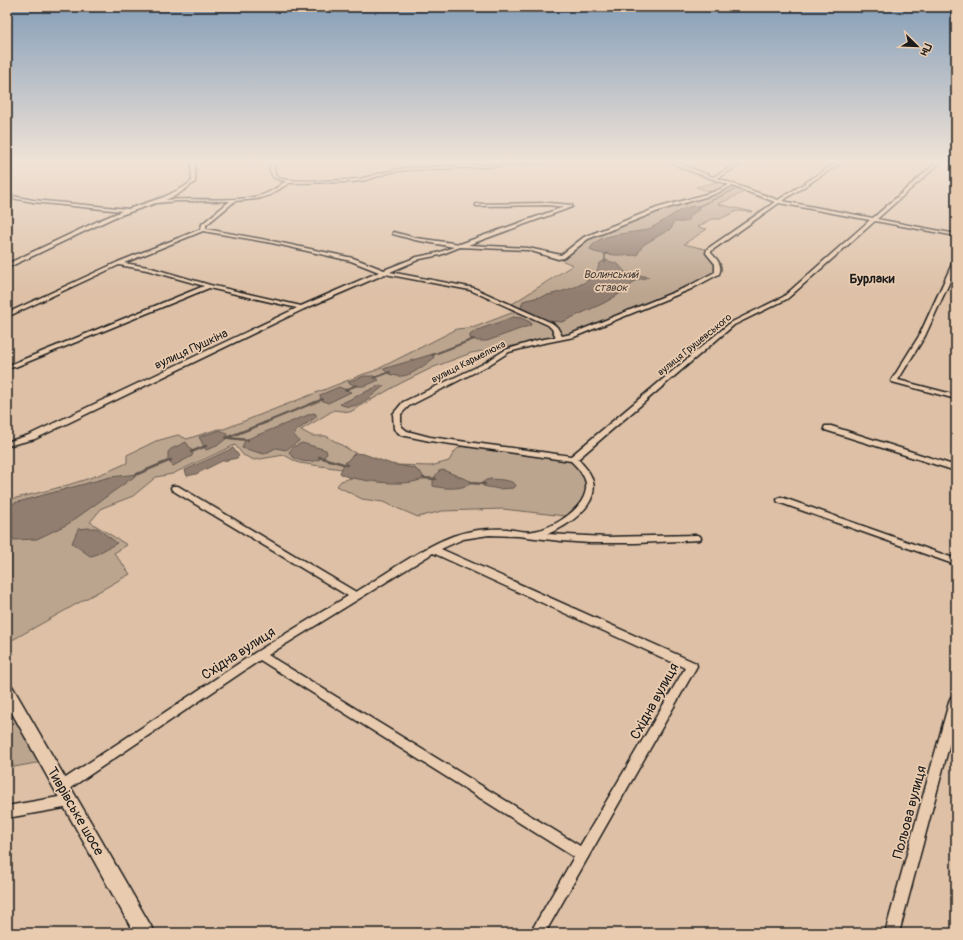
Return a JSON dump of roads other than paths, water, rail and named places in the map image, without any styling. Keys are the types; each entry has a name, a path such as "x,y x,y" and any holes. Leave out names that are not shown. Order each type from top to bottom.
{"main road":[{"name":"Тиврівське шосе","path":"7,690 145,933"}],"street":[{"path":"89,206 129,210"},
{"path":"115,208 144,206"},
{"path":"7,266 82,229 129,210 144,206"},
{"path":"203,230 204,225 227,206"},
{"name":"вулиця Пушкіна","path":"7,444 32,437 302,308 384,272 419,258 438,254 570,206 569,206"},
{"path":"395,233 415,239 460,246 528,248 552,256 562,257 586,238 670,206"},
{"name":"вулиця Кармелюка","path":"573,459 430,439 404,433 397,427 397,414 406,404 485,365 507,351 538,342 572,336 689,288 717,273 717,264 708,253 709,250 772,206"},
{"path":"799,206 956,235"},
{"name":"вулиця Грушевського","path":"573,459 732,324 785,298 890,206"},
{"path":"7,314 120,263 203,230 272,242 353,260 384,272 472,289 550,324 555,328 560,339"},
{"path":"956,262 922,336 894,381 956,397"},
{"path":"120,263 302,308"},
{"path":"7,366 13,366 210,286"},
{"path":"828,428 956,469"},
{"path":"530,535 544,532 561,525 574,515 588,499 590,486 589,479 581,465 573,459"},
{"path":"175,488 355,596"},
{"path":"781,500 956,562"},
{"name":"Східна вулиця","path":"66,794 260,656 433,549 453,540 470,535 492,532 574,539 697,538"},
{"name":"Східна вулиця","path":"433,549 692,666 537,933"},
{"path":"260,656 583,855"},
{"name":"Польова вулиця","path":"892,933 956,699"},
{"path":"7,812 66,794"}],"water":[{"path":"698,206 699,209 690,216 689,220 684,222 673,222 672,228 643,245 637,255 606,254 590,250 593,244 606,237 645,230 684,209"},
{"name":"Волинський ставок","path":"605,260 618,264 625,272 649,277 636,280 626,290 604,303 562,322 549,321 524,310 521,307 523,301 568,290 579,285 596,273 599,264"},
{"path":"513,317 521,318 530,322 531,325 487,341 478,341 470,338 470,335 475,331"},
{"path":"433,354 433,359 421,368 402,376 390,374 383,369"},
{"path":"364,376 374,376 379,380 364,386 356,386 348,382"},
{"path":"380,385 384,386 358,405 346,406 340,404"},
{"path":"339,387 351,392 328,403 321,400 320,395"},
{"path":"313,413 316,414 316,417 296,431 294,435 299,441 286,450 276,448 264,454 242,448 245,440"},
{"path":"220,430 227,434 227,438 217,446 206,450 199,437"},
{"path":"186,442 193,452 192,456 173,466 168,461 168,452"},
{"path":"302,443 326,450 327,454 318,460 307,462 297,459 289,452 293,447"},
{"path":"233,448 239,456 237,458 222,461 196,474 187,476 185,470"},
{"path":"355,453 364,454 391,464 414,468 421,473 424,478 408,483 385,483 345,476 340,473 344,464"},
{"path":"443,470 473,482 459,488 443,488 433,486 433,479 439,471"},
{"path":"138,474 68,524 37,539 14,540 7,527 7,505 110,477"},
{"path":"491,479 508,481 516,485 514,488 499,489 483,486 482,483"},
{"path":"97,528 117,543 95,555 90,556 72,543 78,529"}],"waterway":[{"path":"605,263 605,254 607,253"},
{"path":"432,355 474,339"},
{"path":"374,378 390,372"},
{"path":"345,390 357,385"},
{"path":"264,423 323,399"},
{"path":"226,438 267,422"},
{"path":"229,438 248,440"},
{"path":"191,452 206,446"},
{"path":"319,457 347,465"},
{"path":"135,475 171,460"},
{"path":"423,478 436,479"},
{"path":"470,483 485,484"}],"district":[{"name":"Бурлаки","path":"872,278"}]}
